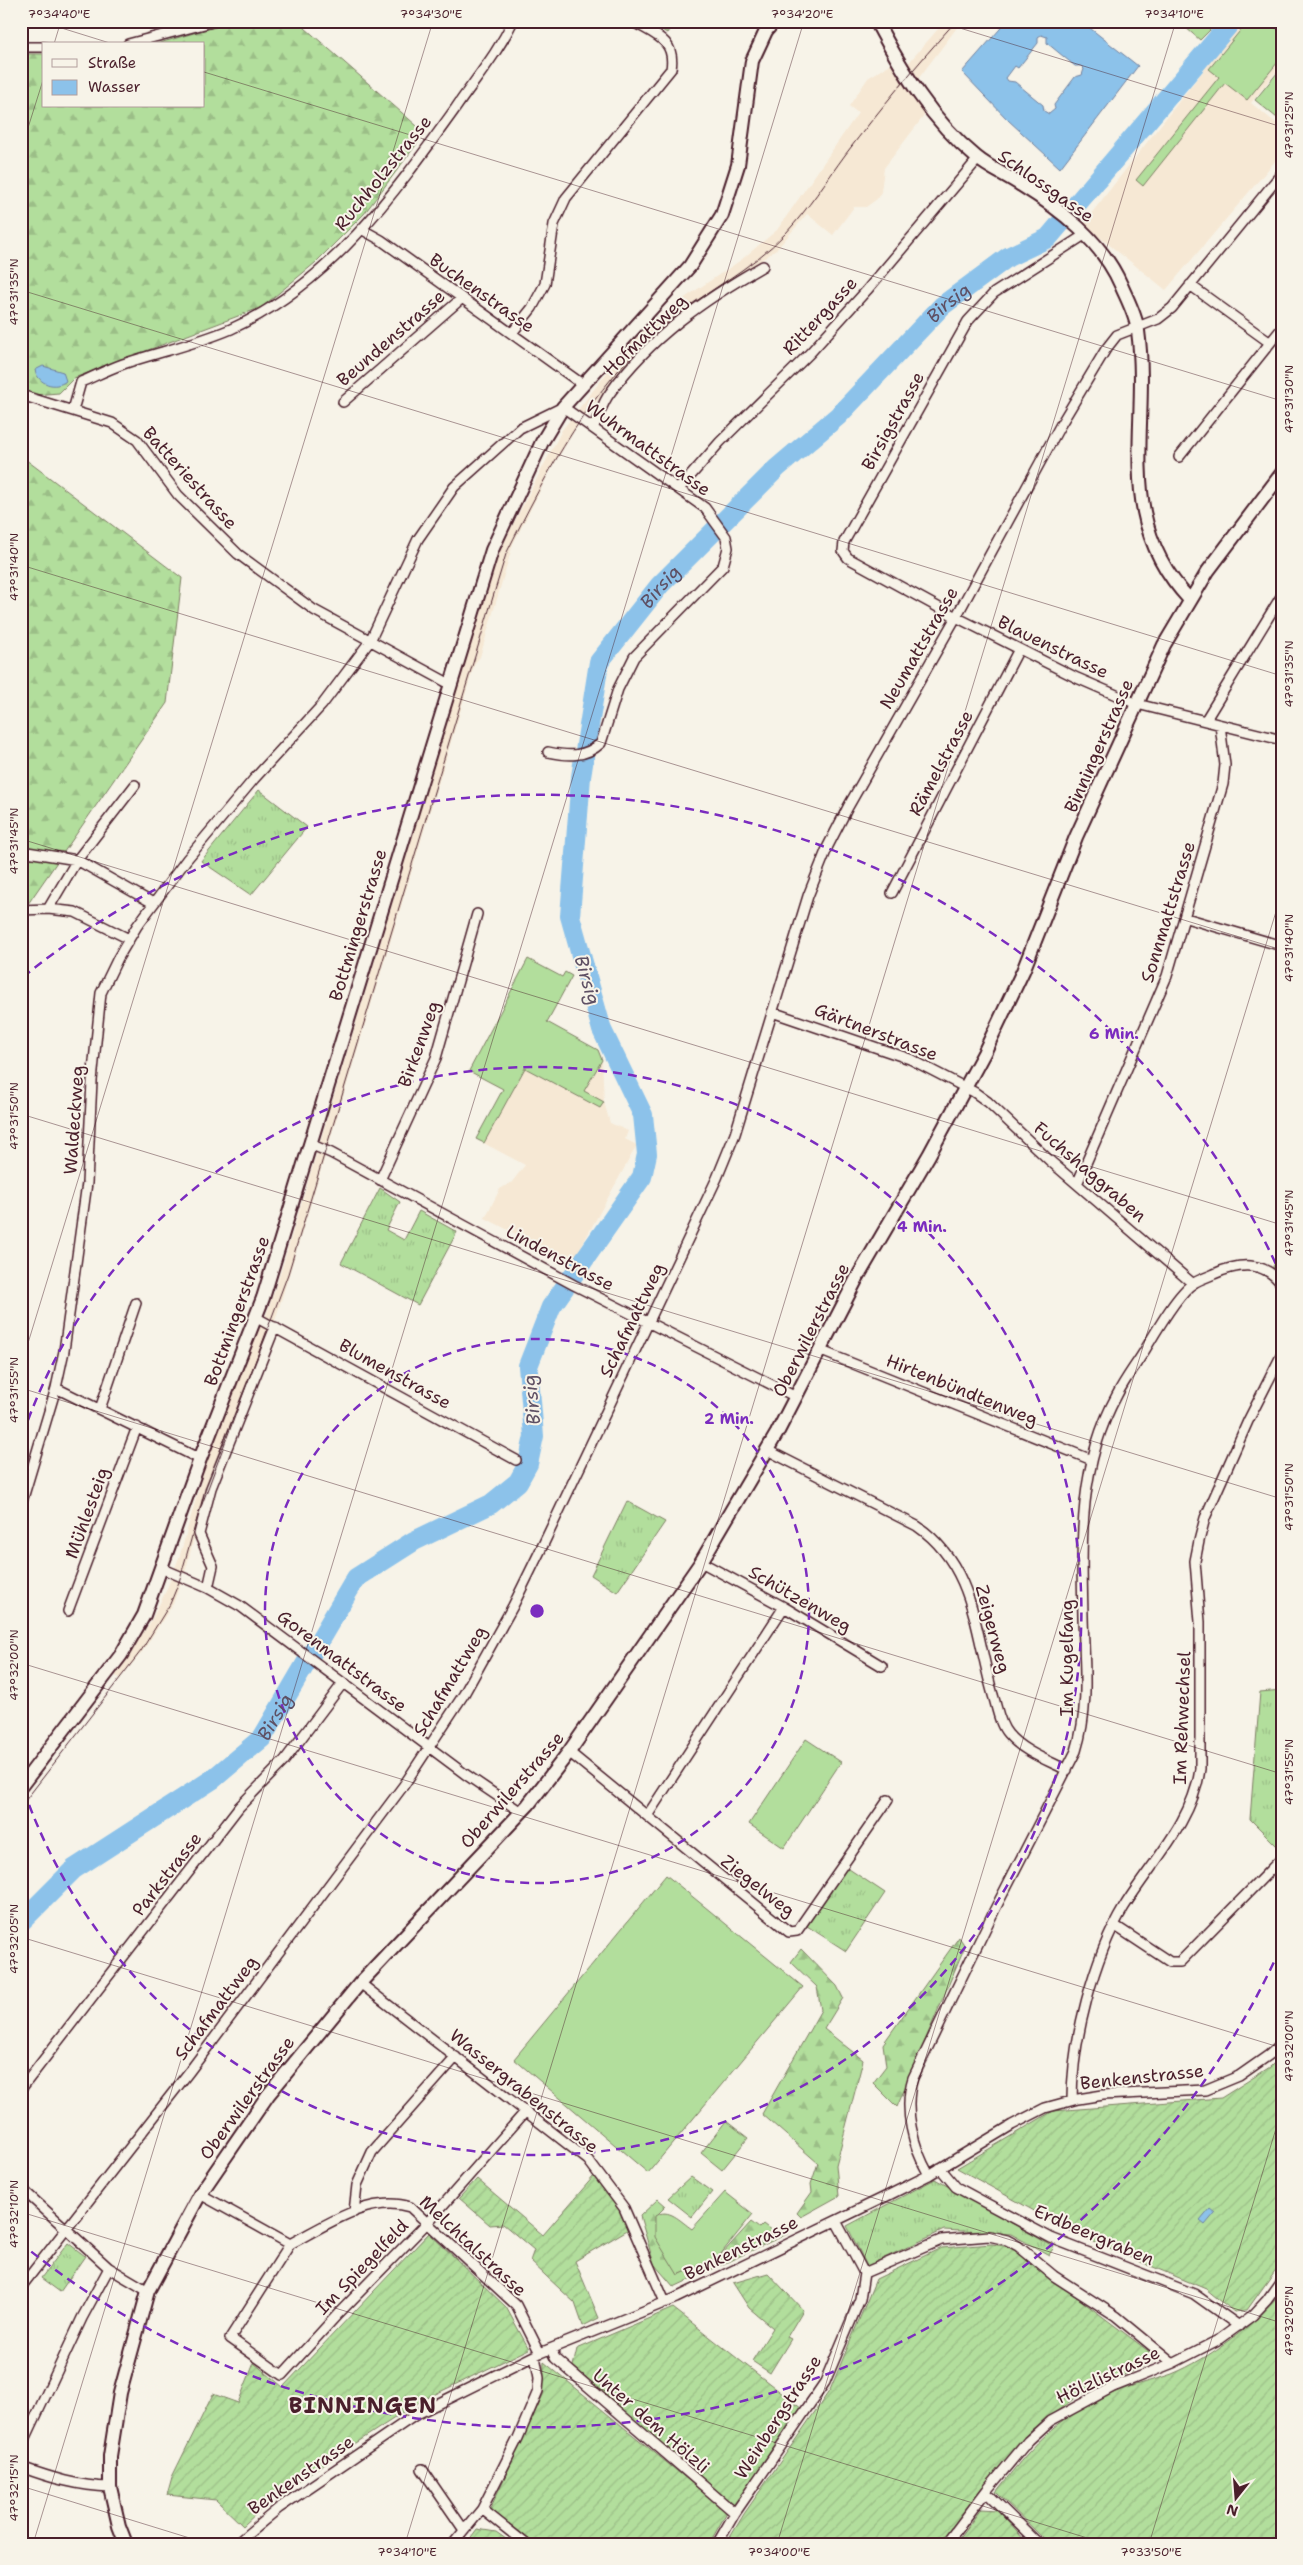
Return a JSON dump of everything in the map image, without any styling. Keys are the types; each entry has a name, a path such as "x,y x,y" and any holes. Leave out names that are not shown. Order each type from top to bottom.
{"main road":[{"name":"Bottmingerstrasse","path":"21,1786 130,1643 144,1615 200,1459 257,1318 492,550 542,442 563,407 680,278 718,222 731,191 738,165 752,62 766,31 774,21"},
{"name":"Schlossgasse","path":"876,21 921,100 939,122 978,159 1022,185 1075,224 1086,234 1120,282 1138,328 1141,372 1138,467 1146,526 1161,562 1176,586 1190,600"},
{"name":"Binningerstrasse","path":"984,1053 1023,971 1076,837 1164,645 1190,600 1247,517 1282,473"},
{"name":"Oberwilerstrasse","path":"126,2544 119,2526 110,2487 110,2456 120,2393 148,2291 200,2194 268,2095 360,1983 521,1812 569,1752 701,1562 767,1450 856,1278 984,1053"}],"street":[{"path":"135,42 216,21"},
{"name":"Ruchholzstrasse","path":"73,410 81,382 121,364 184,346 232,328 293,292 363,230 499,50 513,21"},
{"path":"512,333 532,308 545,284 554,224 566,198 671,69 673,56 669,44 632,21"},
{"path":"21,47 42,47"},
{"name":"Rittergasse","path":"679,489 720,442 806,357 867,290 978,159"},
{"name":"Neumattstrasse","path":"772,1012 808,896 825,852 884,741 956,617 1061,424 1106,349 1117,335 1158,319 1172,308 1282,173"},
{"name":"Buchenstrasse","path":"363,230 381,240 582,384"},
{"name":"Birsigstrasse","path":"956,617 848,558 843,551 844,542 968,321 994,294 1086,234"},
{"name":"Hofmattweg","path":"593,428 608,395 635,362 675,324 700,304 763,266"},
{"path":"1190,285 1269,342"},
{"name":"Beundenstrasse","path":"343,402 461,299"},
{"path":"1180,457 1269,342 1282,328"},
{"name":"Batteriestrasse","path":"21,394 112,423 137,440 178,495 238,554 314,610 450,684"},
{"name":"Wuhrmattstrasse","path":"548,752 569,757 575,756 601,743 618,689 634,657 723,566 728,548 726,537 705,508 563,407"},
{"name":"Waldeckweg","path":"21,1505 56,1388 64,1351 87,1183 92,1081 101,993 129,939 153,904 254,779 322,705 370,641 418,539 458,484 520,428 563,407"},
{"path":"1205,721 1282,595"},
{"name":"Blauenstrasse","path":"956,617 1077,678 1137,704 1282,740"},
{"name":"Rämelstrasse","path":"892,892 1019,649"},
{"name":"Sonnmattstrasse","path":"1077,1184 1167,976 1186,918 1223,784 1225,765 1220,725"},
{"path":"48,909 77,860 135,785"},
{"path":"21,851 77,860 153,904"},
{"path":"21,910 48,909 75,912 129,939"},
{"name":"Birkenweg","path":"380,1180 436,1058 477,914"},
{"path":"1186,918 1282,946"},
{"name":"Gärtnerstrasse","path":"772,1012 910,1059 966,1087"},
{"name":"Schafmattweg","path":"21,2288 68,2230 404,1785 464,1694 513,1606 650,1322 728,1152 772,1012"},
{"name":"Fuchshaggraben","path":"966,1087 988,1102 1077,1184 1192,1283"},
{"name":"Lindenstrasse","path":"310,1144 574,1285 796,1397"},
{"name":"Im Kugelfang","path":"929,2175 921,2161 911,2126 909,2098 913,2078 994,1911 1076,1751 1083,1727 1086,1705 1083,1616 1083,1505 1092,1460 1117,1394 1165,1318 1192,1283 1230,1267 1256,1266 1269,1273 1282,1285"},
{"path":"100,1409 136,1303"},
{"name":"Blumenstrasse","path":"257,1318 516,1460"},
{"path":"208,1588 213,1566 199,1534 211,1488 275,1327"},
{"name":"Hirtenbündtenweg","path":"819,1350 1092,1460"},
{"name":"Im Rehwechsel","path":"1072,2100 1072,2074 1089,1993 1100,1952 1114,1925 1187,1814 1198,1788 1200,1622 1196,1561 1199,1540 1205,1518 1248,1421 1282,1354"},
{"path":"56,1388 137,1426 200,1459"},
{"name":"Mühlesteig","path":"68,1611 137,1426"},
{"name":"Zeigerweg","path":"767,1450 917,1526 938,1543 961,1575 975,1616 987,1674 1007,1733 1018,1744 1066,1770"},
{"name":"Schützenweg","path":"701,1562 784,1607 882,1666"},
{"name":"Gorenmattstrasse","path":"161,1568 208,1588 240,1606 521,1812"},
{"path":"647,1816 784,1607"},
{"name":"Parkstrasse","path":"21,2090 239,1807 284,1761 343,1683"},
{"name":"Ziegelweg","path":"569,1752 723,1880 789,1932 794,1933 888,1800"},
{"path":"1114,1925 1170,1962 1180,1962 1282,1858"},
{"name":"Wassergrabenstrasse","path":"360,1983 588,2160 624,2208 665,2302"},
{"name":"Benkenstrasse","path":"236,2544 278,2508 417,2414 551,2349 665,2302 836,2221 929,2175 1012,2125 1045,2108 1072,2100 1102,2095 1205,2090 1239,2076 1269,2055 1282,2043"},
{"path":"354,2212 357,2185 372,2152 456,2057"},
{"name":"Im Spiegelfeld","path":"290,2244 230,2338 282,2375 338,2314 428,2222 528,2112"},
{"name":"Erdbeergraben","path":"940,2168 956,2187 1051,2238 1194,2294 1240,2326"},
{"path":"21,2188 109,2268 148,2291"},
{"path":"200,2194 290,2244"},
{"name":"Melchtalstrasse","path":"290,2244 354,2212 382,2204 397,2203 410,2207 428,2222 516,2305 538,2355 538,2391 518,2438 482,2509 453,2544"},
{"path":"836,2221 864,2273 941,2240 988,2236 1007,2240 1018,2246 1060,2280 1116,2316 1173,2363"},
{"path":"21,2448 82,2318 109,2268"},
{"name":"Weinbergstrasse","path":"717,2544 735,2513 825,2382 860,2298 864,2273"},
{"name":"Hölzlistrasse","path":"946,2544 1028,2441 1050,2421 1113,2387 1173,2363 1210,2345 1240,2326 1267,2300 1282,2278"},
{"name":"Unter dem Hölzli","path":"551,2349 555,2358 735,2513"},
{"path":"21,2467 58,2481 88,2487 110,2487"},
{"path":"422,2469 464,2530"},
{"path":"986,2492 1039,2544"},
{"path":"482,2509 526,2544"}],"shaded area":[{"path":"945,21 962,21 912,87 927,112 884,168 881,192 877,199 866,207 854,207 833,235 807,214 776,250 734,279 643,349 616,377 576,428 550,471 513,544 480,657 475,663 274,1324 200,1515 186,1569 173,1604 142,1652 120,1678 113,1675 150,1623 166,1591 180,1555 207,1460 254,1338 265,1319 466,659 465,652 496,551 504,542 562,430 632,341 668,309 741,260 777,230 858,113 849,106 868,78 892,63 898,75"},
{"path":"1242,21 1277,21 1282,25 1282,64 1251,103 1282,128 1282,153 1166,290 1083,224"},
{"path":"528,959 562,977 565,972 572,976 547,1022 598,1050 602,1060 604,1102 610,1123 628,1131 625,1139 637,1145 572,1263 485,1218 500,1189 512,1182 525,1165 476,1139 503,1089 469,1071"}],"green space":[{"path":"235,21 297,21 425,133 364,214 315,263 262,307 74,378 59,393 21,396 21,54 42,54 42,108 205,108 205,42 163,42"},
{"path":"646,21 675,21 667,33"},
{"path":"1178,21 1219,21 1200,40"},
{"path":"1248,21 1267,21 1282,33 1282,57 1247,100 1225,83 1143,186 1136,180 1219,77 1209,69"},
{"path":"1282,67 1282,122 1255,100"},
{"path":"21,456 182,578 167,703 21,914"},
{"path":"259,790 307,827 251,895 201,861"},
{"path":"528,959 562,977 565,972 572,976 547,1022 598,1050 602,1060 584,1091 604,1102 600,1108 525,1068 484,1143 476,1139 503,1089 469,1071"},
{"path":"380,1188 400,1202 386,1230 404,1240 419,1211 457,1232 418,1305 341,1263"},
{"path":"1282,1246 1282,1277 1273,1267"},
{"path":"627,1501 665,1522 617,1592 591,1575"},
{"path":"1282,1690 1281,1850 1250,1819 1260,1692"},
{"path":"806,1739 841,1762 784,1848 749,1824"},
{"path":"846,1867 885,1893 846,1951 807,1926"},
{"path":"666,1875 803,1987 648,2173 514,2059"},
{"path":"959,1937 965,1946 897,2107 873,2083 886,2066 883,2044"},
{"path":"801,1949 837,1986 843,1998 824,2029 863,2060 836,2165 839,2196 801,2217 797,2213 812,2192 811,2184 818,2163 762,2114 821,2010 817,1987 791,1962"},
{"path":"1282,2055 1282,2261 1247,2310 1234,2312 1206,2289 1081,2237 957,2168 1053,2111 1221,2098 1270,2067"},
{"path":"726,2121 748,2138 722,2170 701,2153"},
{"path":"594,2176 619,2208 629,2229 575,2261 599,2318 583,2326 575,2303 530,2261 534,2250 503,2224 490,2225 459,2198 477,2179 543,2235"},
{"path":"691,2177 712,2192 692,2217 668,2198"},
{"path":"935,2179 1054,2247 1049,2255 1011,2234 944,2230 867,2266 847,2226"},
{"path":"725,2192 753,2214 711,2266 703,2264 678,2275 655,2237 655,2216 665,2213 670,2214 692,2229"},
{"path":"658,2199 666,2206 655,2217 678,2275 703,2264 711,2266 751,2222 759,2228 763,2224 776,2234 785,2227 789,2233 674,2287 654,2264 640,2216"},
{"path":"429,2233 506,2307 529,2349 421,2401 277,2494 243,2526 216,2500 167,2495 172,2477 213,2394 238,2403 254,2363 283,2387"},
{"path":"68,2243 85,2256 60,2292 41,2278"},
{"path":"992,2244 1010,2247 1151,2353 1151,2363 1079,2395 1031,2430 940,2544 726,2544 744,2514 830,2390 876,2279 941,2248"},
{"path":"768,2273 803,2310 787,2337 791,2339 770,2373 752,2361 773,2328 749,2308 733,2283"},
{"path":"1282,2292 1282,2544 1049,2544 996,2492 1038,2443 1067,2418 1107,2396 1134,2385 1172,2374 1201,2359 1246,2328"},
{"path":"673,2308 802,2409 734,2506 727,2505 707,2488 573,2366 577,2349"},
{"path":"544,2362 727,2512 709,2544 535,2544 490,2509 543,2395"},
{"path":"981,2509 997,2510 1028,2544 955,2544"},
{"path":"477,2529 496,2532 513,2544 466,2544"}],"water":[{"path":"1007,21 1081,21 1138,66 1060,168 1008,120 962,72","holes":["1041,35 1047,37 1047,43 1075,66 1081,66 1084,69 1082,75 1075,77 1054,105 1055,109 1049,114 1044,111 1043,105 1015,82 1008,81 1006,78 1015,66 1018,68 1038,43 1038,37"]},
{"path":"43,366 63,372 66,381 57,385 43,382 35,370"},
{"path":"1210,2209 1215,2213 1205,2225 1200,2221"}],"waterway":[{"name":"Birsig","path":"21,1922 74,1869 213,1779 262,1738 356,1578 414,1541 491,1504 518,1482 528,1464 534,1436 528,1366 551,1307 642,1177 647,1154 643,1115 602,1030 570,916 581,777 599,662 660,585 777,468 838,416 942,306 1008,257 1048,238 1232,21"}],"tram line":[{"path":"21,1806 141,1651 170,1604 179,1582 198,1515 288,1274 506,554 538,492 555,461 592,403 637,350 678,314 742,270 786,233 885,104 956,21"}],"district":[{"name":"BINNINGEN","path":"363,2405"}]}
